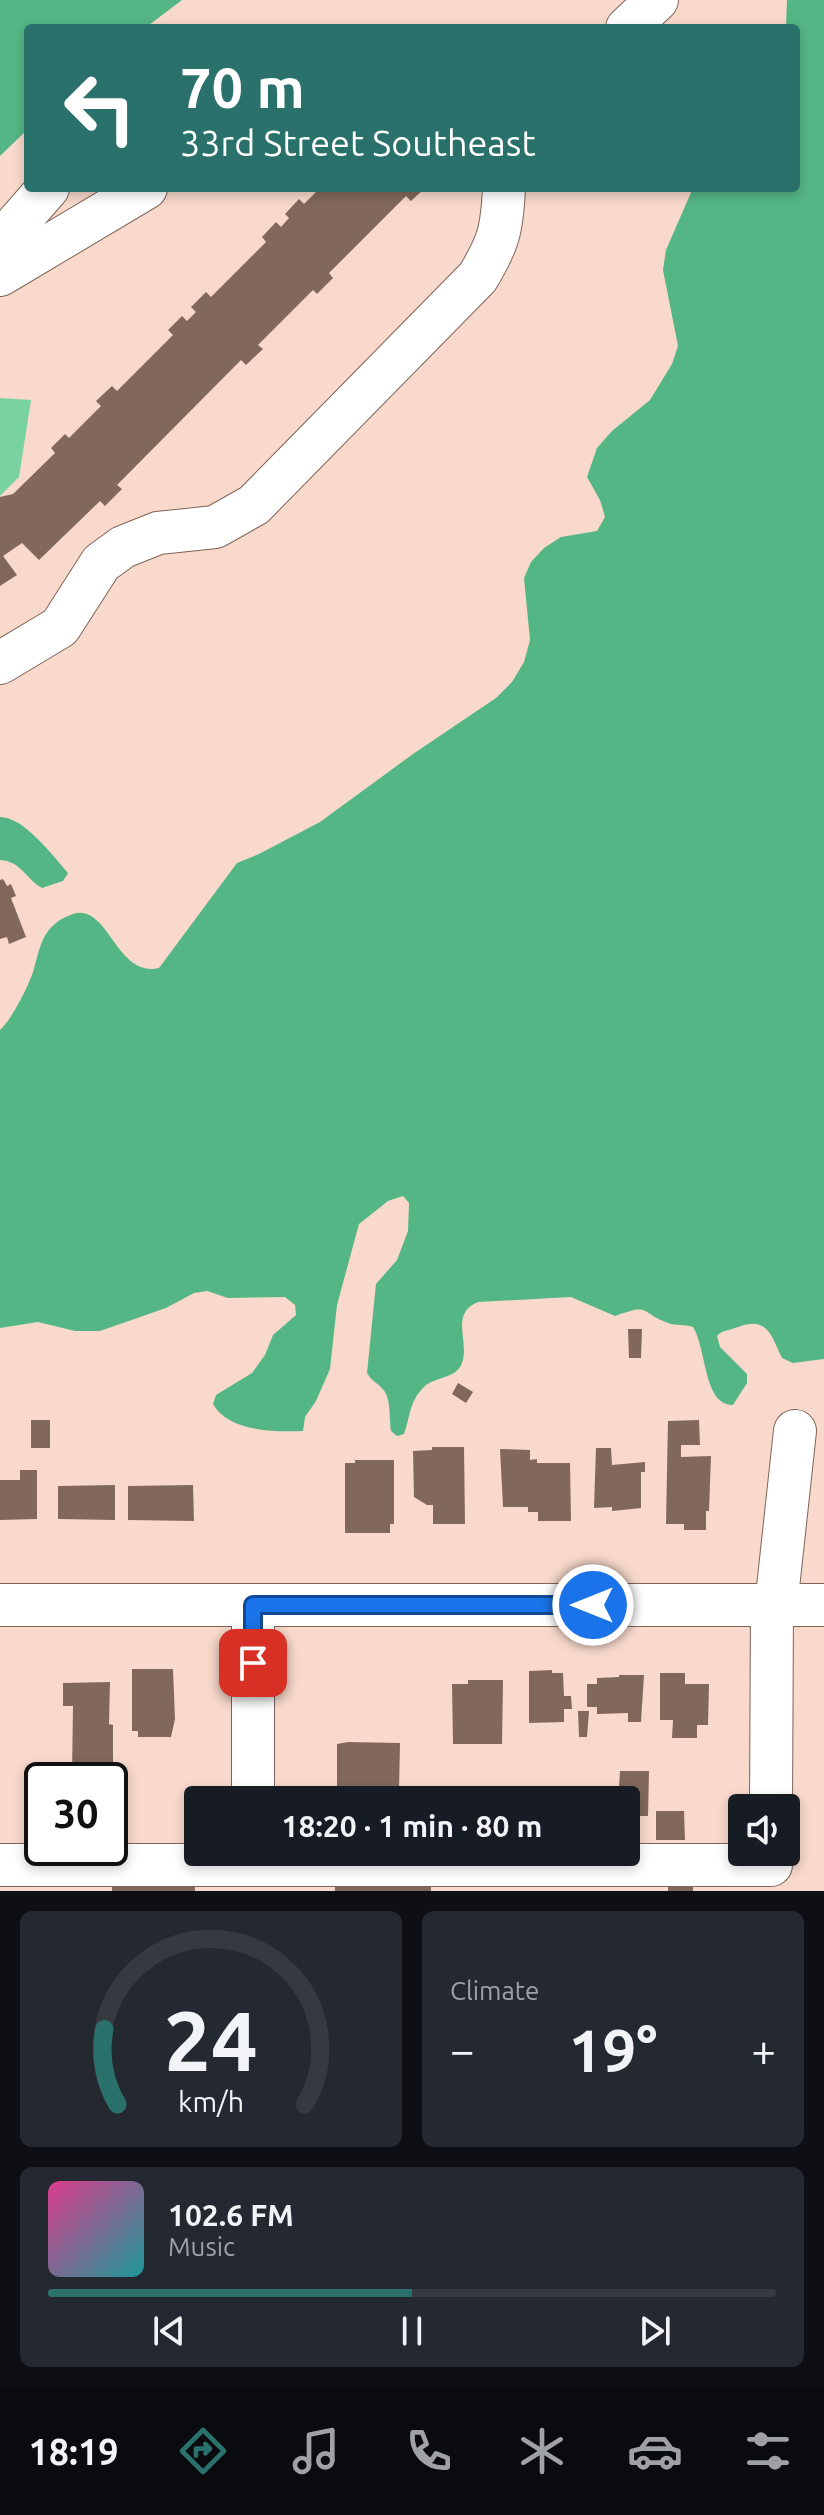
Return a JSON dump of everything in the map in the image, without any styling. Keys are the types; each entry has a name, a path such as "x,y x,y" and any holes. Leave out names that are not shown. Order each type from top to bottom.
{"street":[{"path":"631,24 657,0"},
{"path":"13,267 13,228 44,192"},
{"path":"13,267 139,192"},
{"path":"0,663 60,627 101,563 123,547 158,533 215,527 254,505 478,277 494,251 502,227 504,192"},
{"path":"771,1794 774,1606 795,1431"},
{"path":"0,1605 824,1605"},
{"path":"253,1605 253,1786"},
{"path":"4,1874 253,1869 510,1878 771,1869"}],"green space":[{"path":"0,0 182,0 150,24 24,24 24,133 0,156"},
{"path":"787,0 824,0 824,1359 793,1363 782,1358 770,1334 761,1325 746,1325 723,1332 717,1336 720,1347 747,1374 747,1383 733,1405 723,1403 716,1396 693,1327 668,1323 644,1310 615,1316 571,1297 478,1302 464,1314 464,1355 459,1368 422,1389 412,1405 404,1434 397,1436 391,1431 387,1396 367,1373 376,1284 397,1260 408,1231 409,1203 403,1196 388,1201 359,1224 337,1305 330,1369 305,1417 303,1431 266,1430 241,1425 220,1413 213,1404 216,1395 252,1373 265,1355 273,1335 296,1315 295,1305 285,1297 228,1298 207,1291 194,1293 166,1308 100,1331 75,1331 38,1322 0,1328 0,1030 24,994 44,937 63,919 85,913 104,928 132,962 144,968 159,968 237,863 320,822 496,698 512,682 524,662 530,640 524,578 531,562 544,548 561,537 597,531 605,517 600,500 587,477 597,448 612,431 650,400 672,364 678,346 663,270 666,250 691,192 800,192 800,24 786,24"},
{"path":"0,398 31,400 19,477 0,496"},
{"path":"0,817 19,823 37,839 68,873 63,881 42,888 18,867 0,860"}],"building":[{"path":"316,192 421,192 411,201 406,196 329,273 333,278 317,294 313,290 258,345 263,349 246,365 241,360 117,485 122,489 105,506 100,501 39,560 22,543 3,556 17,575 0,586 0,497 13,494 55,453 51,448 65,434 69,438 101,406 96,401 112,386 117,391 173,335 168,330 182,316 187,321 196,312 191,307 206,292 211,297 266,242 262,237 276,222 281,227 289,218 285,214 299,199 304,204"},
{"path":"3,879 7,886 11,884 16,896 11,898 26,937 9,944 7,937 0,939 0,880"},
{"path":"628,1329 642,1329 641,1358 629,1358"},
{"path":"458,1383 473,1392 466,1403 452,1394"},
{"path":"31,1420 50,1420 50,1448 31,1448"},
{"path":"699,1420 700,1445 681,1445 681,1457 711,1456 709,1511 706,1511 706,1530 684,1530 684,1524 666,1524 668,1421"},
{"path":"432,1447 464,1447 465,1524 433,1524 433,1505 414,1497 413,1451 432,1450"},
{"path":"596,1448 611,1448 612,1465 645,1462 645,1472 641,1472 641,1508 612,1511 612,1507 594,1508"},
{"path":"500,1449 530,1450 530,1460 537,1459 537,1463 570,1463 571,1521 538,1521 538,1512 528,1512 528,1507 503,1507"},
{"path":"355,1460 394,1460 394,1524 390,1524 390,1533 345,1533 345,1463 355,1463"},
{"path":"20,1470 37,1470 37,1519 0,1520 0,1480 20,1480"},
{"path":"115,1485 115,1520 58,1519 58,1486"},
{"path":"193,1485 194,1521 128,1520 128,1486"},
{"path":"132,1669 173,1669 175,1719 171,1737 138,1737 138,1731 132,1731"},
{"path":"552,1670 552,1673 563,1673 564,1696 571,1696 572,1709 564,1709 564,1722 529,1723 529,1671"},
{"path":"660,1673 685,1673 685,1684 709,1684 708,1725 697,1725 697,1738 672,1738 673,1720 660,1720"},
{"path":"644,1675 641,1722 628,1722 628,1713 597,1714 597,1707 587,1707 587,1684 597,1684 597,1678"},
{"path":"468,1680 503,1680 502,1744 453,1744 452,1684 468,1684"},
{"path":"110,1682 109,1724 113,1725 113,1762 72,1762 73,1706 63,1706 63,1683"},
{"path":"578,1711 589,1711 587,1737 579,1737"},
{"path":"400,1743 399,1786 337,1786 337,1744"},
{"path":"620,1771 649,1771 648,1816 640,1816 640,1786 619,1786"},
{"path":"656,1811 684,1811 685,1840 656,1840"},
{"path":"431,1880 431,1891 335,1891 335,1881"},
{"path":"112,1884 182,1884 182,1887 195,1887 195,1891 112,1891"},
{"path":"668,1886 693,1887 693,1891 668,1891"}],"route":[{"path":"253,1663 253,1605 593,1605"}]}
